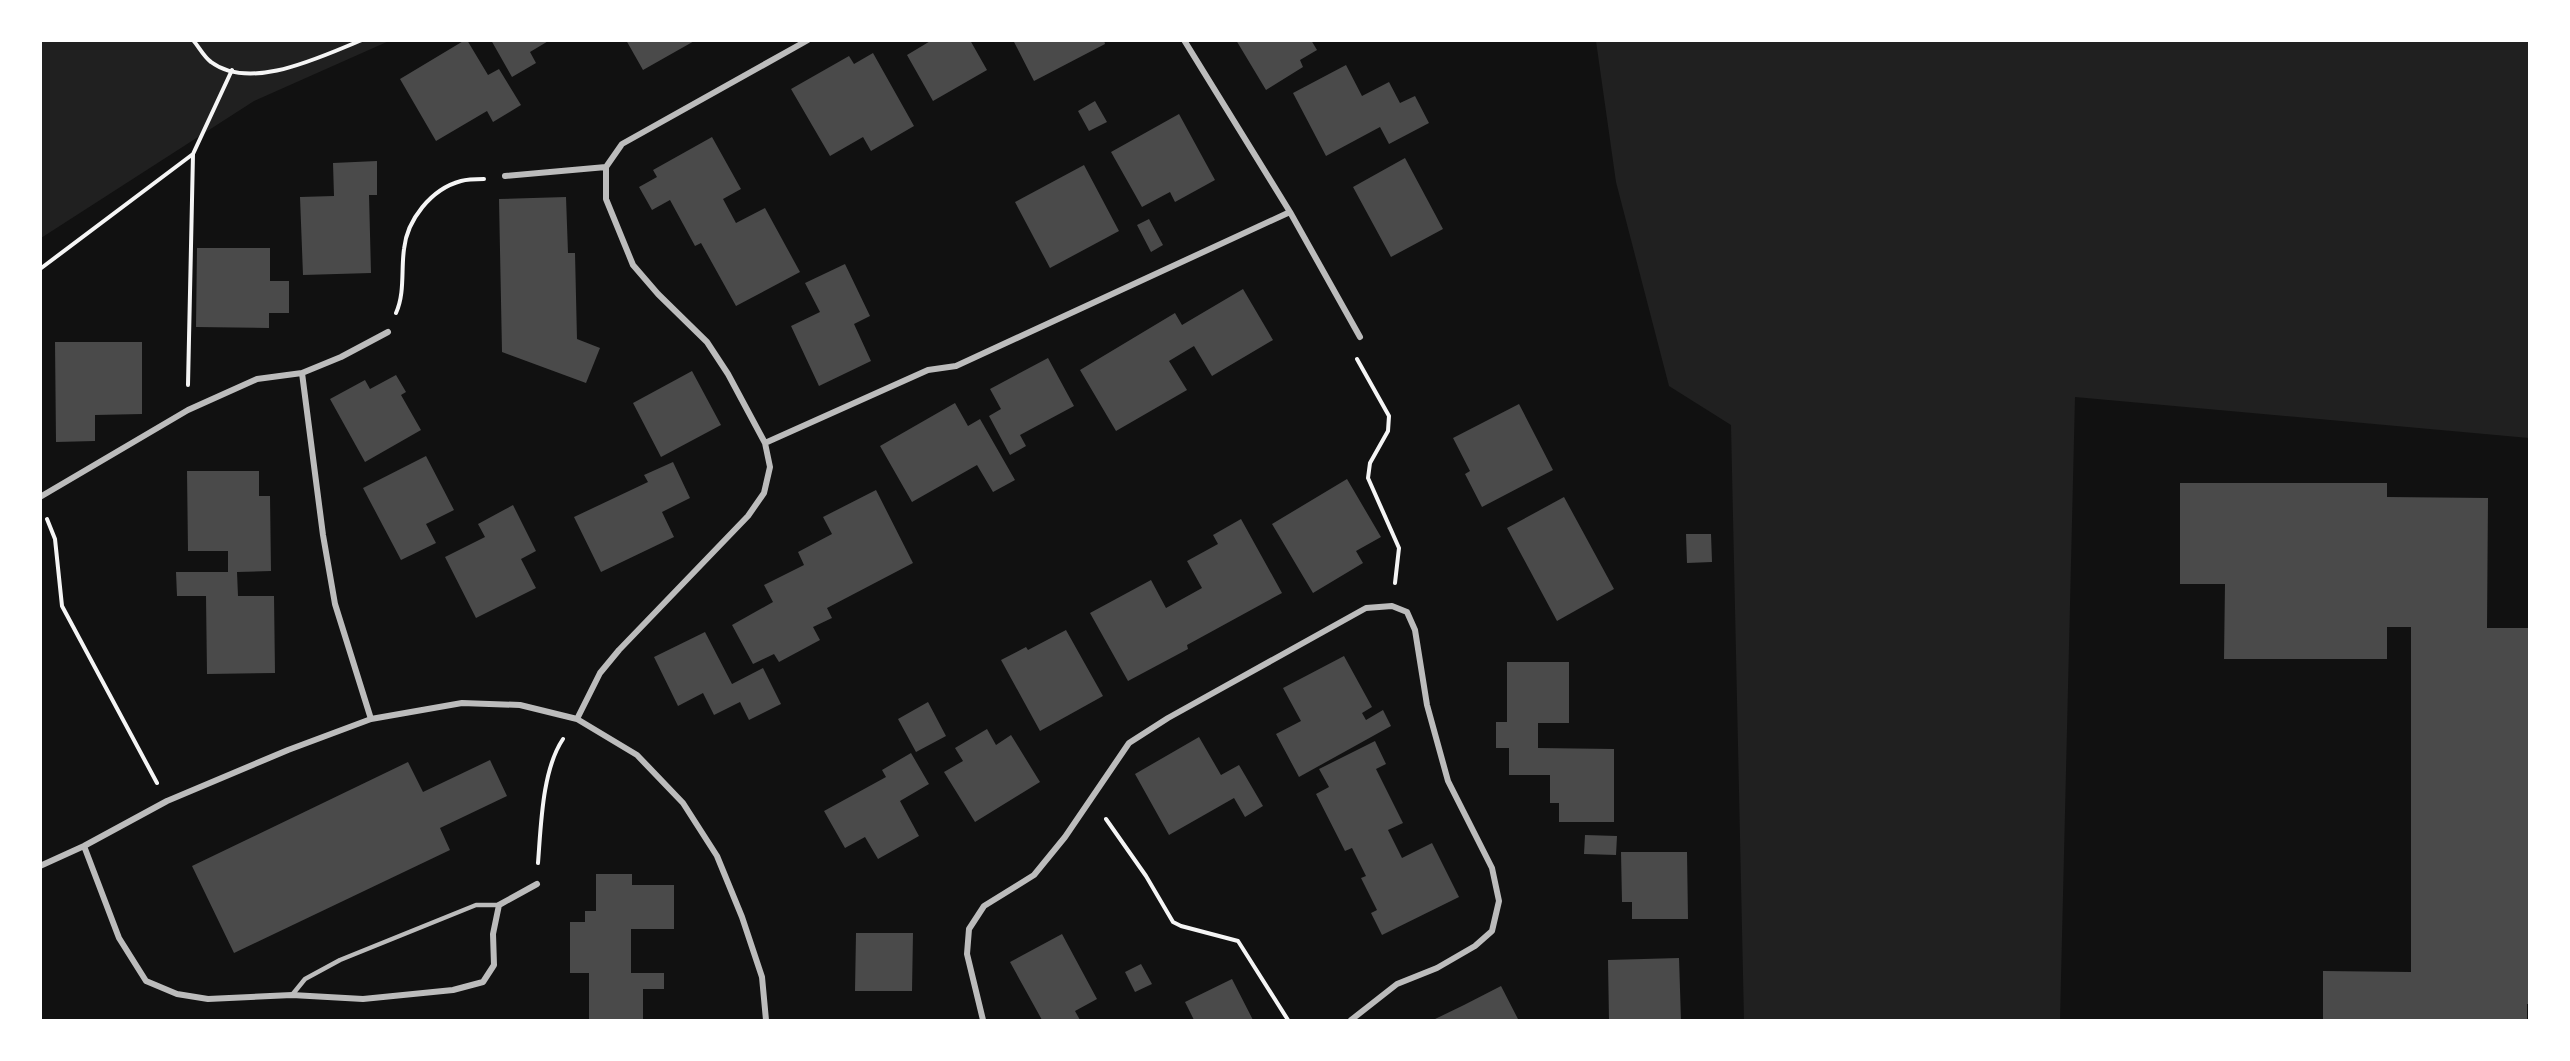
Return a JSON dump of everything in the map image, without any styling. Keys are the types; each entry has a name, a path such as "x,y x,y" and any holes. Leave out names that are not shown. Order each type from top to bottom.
{"street":[{"path":"577,719 600,673 619,650 754,508 764,493 770,467 765,443 728,374 706,342 658,294 633,265 606,199 606,167 622,144 808,40"},
{"path":"1184,40 1290,212 1360,337"},
{"path":"505,176 606,167"},
{"path":"765,443 928,370 956,366 1290,212"},
{"path":"40,497 188,410 257,379 302,373 341,357 388,332"},
{"path":"302,373 322,535 335,604 371,719"},
{"path":"983,1020 967,954 969,929 984,906 1034,875 1091,799 1129,743 1168,718 1366,608 1392,606 1407,612 1415,630 1427,705 1448,781 1492,868 1499,901 1492,931 1475,946 1437,968 1397,984 1351,1020"},
{"path":"40,866 84,846 167,801 288,750 371,719 462,703 520,705 577,719 637,755 683,802 717,856 762,977 766,1020"},
{"path":"84,846 119,938 146,981 177,994 208,999 292,995 363,999 453,990 483,982 494,965 493,934 499,905 537,884"}],"lane":[{"path":"292,995 305,979 340,960 476,905 499,905"}],"path":[{"path":"193,40 211,62 248,74 288,70 362,40"},
{"path":"188,410 193,154 232,70"},
{"path":"40,268 193,154"},
{"path":"388,332 399,306 404,247 413,218 436,195 459,182 505,176"},
{"path":"1360,337 1357,360 1389,416 1388,431 1371,463 1368,477 1399,548 1392,606"},
{"path":"44,513 55,539 62,606 167,801"},
{"path":"537,884 549,773 557,748 577,719"},
{"path":"1091,799 1146,876 1173,922 1238,941 1288,1020"}],"shaded area":[{"path":"41,41 389,41 254,101 41,238"},
{"path":"1596,41 2529,41 2529,438 2075,397 2060,1020 1744,1020 1731,425 1669,386 1616,182"}],"building":[{"path":"465,40 488,75 499,69 521,105 493,122 487,111 436,141 400,79"},
{"path":"491,40 550,40 530,52 536,63 512,77"},
{"path":"626,40 696,40 643,70"},
{"path":"932,40 970,40 987,70 933,101 907,55"},
{"path":"1013,40 1104,40 1105,44 1034,81"},
{"path":"1236,40 1311,40 1317,50 1300,60 1303,67 1266,90"},
{"path":"873,53 914,126 871,151 863,137 830,156 791,89 849,56 854,64"},
{"path":"1346,65 1362,96 1389,82 1400,103 1415,96 1429,123 1389,144 1380,127 1326,156 1293,93"},
{"path":"1095,101 1107,122 1089,131 1078,111"},
{"path":"1179,114 1215,180 1175,202 1170,192 1142,207 1111,152"},
{"path":"712,137 741,189 723,199 736,223 765,208 800,272 736,306 701,243 695,246 670,200 652,210 639,187 657,177 653,170"},
{"path":"1405,158 1443,229 1391,257 1353,187"},
{"path":"377,161 377,195 369,195 371,273 303,275 300,197 334,196 333,163"},
{"path":"1084,165 1119,231 1050,268 1015,202"},
{"path":"566,197 568,253 575,253 577,339 600,348 586,383 502,352 499,199"},
{"path":"1149,219 1163,245 1151,252 1137,225"},
{"path":"197,248 270,248 270,281 289,281 289,313 269,313 269,328 196,327"},
{"path":"845,264 870,316 854,324 871,361 819,386 791,326 820,312 805,283"},
{"path":"1243,289 1273,340 1212,376 1194,346 1169,361 1187,390 1116,431 1080,370 1175,313 1182,325"},
{"path":"55,342 142,342 142,414 95,415 95,441 56,442"},
{"path":"1048,358 1074,406 1020,435 1026,446 1010,455 989,416 1001,409 990,389"},
{"path":"692,371 721,425 661,457 633,403"},
{"path":"396,375 406,392 401,395 421,430 365,462 330,399 365,380 370,389"},
{"path":"955,403 968,426 980,419 1015,480 993,492 977,465 912,502 880,446"},
{"path":"1519,404 1553,470 1482,507 1465,474 1470,471 1453,438"},
{"path":"426,456 454,510 426,524 436,543 401,560 363,488"},
{"path":"673,462 690,498 662,512 674,537 601,572 574,517 648,482 644,475"},
{"path":"187,471 259,471 259,496 270,496 271,571 237,572 238,596 274,596 275,673 207,674 206,596 177,596 176,572 228,572 228,551 188,551"},
{"path":"1347,479 1381,537 1356,551 1363,563 1313,593 1272,524"},
{"path":"2180,483 2387,483 2387,497 2488,498 2487,628 2528,628 2530,1004 2527,1004 2527,1020 2323,1020 2323,971 2411,972 2411,627 2387,627 2387,659 2224,659 2225,584 2180,584"},
{"path":"876,490 913,563 827,608 832,618 813,627 820,640 779,662 774,654 753,664 732,625 773,602 764,585 804,565 798,552 832,534 823,517"},
{"path":"1564,497 1614,589 1557,621 1507,528"},
{"path":"513,505 536,551 521,559 536,588 476,618 445,557 485,537 478,524"},
{"path":"1241,519 1282,593 1187,645 1188,649 1128,681 1090,613 1151,580 1166,608 1202,588 1187,561 1218,544 1213,535"},
{"path":"1686,534 1711,534 1712,562 1687,563"},
{"path":"1066,630 1103,696 1040,731 1001,660 1026,647 1028,650"},
{"path":"705,632 732,684 763,668 781,704 749,720 740,702 714,715 703,693 678,706 654,657"},
{"path":"1344,656 1372,707 1362,713 1366,720 1383,710 1391,726 1299,777 1276,734 1301,721 1283,688"},
{"path":"1507,662 1569,662 1569,723 1538,723 1538,748 1614,749 1614,822 1559,822 1559,803 1550,803 1550,775 1509,775 1509,748 1496,748 1496,722 1507,722"},
{"path":"928,702 946,736 916,752 898,719"},
{"path":"987,729 996,745 1011,735 1040,782 975,822 944,772 963,761 955,748"},
{"path":"1199,737 1221,775 1239,765 1263,806 1245,817 1234,798 1169,835 1135,774"},
{"path":"1375,741 1386,764 1376,769 1403,823 1388,830 1402,858 1432,843 1459,897 1382,935 1371,913 1377,910 1361,878 1366,876 1352,848 1345,851 1316,794 1329,787 1319,769"},
{"path":"911,753 929,784 900,801 919,836 878,859 865,837 845,848 824,811 886,777 882,770"},
{"path":"490,760 507,796 440,828 450,850 234,953 192,866 408,762 423,792"},
{"path":"1585,835 1617,836 1616,855 1584,854"},
{"path":"1621,852 1687,852 1688,919 1632,919 1632,902 1622,902"},
{"path":"596,874 632,874 632,885 674,885 674,929 631,929 631,973 664,973 664,989 643,989 643,1020 589,1020 589,973 570,973 570,922 585,922 585,911 596,911"},
{"path":"856,933 913,933 912,991 855,991"},
{"path":"1062,934 1097,999 1075,1011 1080,1020 1042,1020 1010,962"},
{"path":"1679,958 1681,1020 1609,1020 1608,960"},
{"path":"1141,964 1152,984 1135,992 1125,972"},
{"path":"1232,979 1253,1020 1194,1020 1185,1002"},
{"path":"1501,986 1518,1019 1433,1020 1464,1005"}]}
